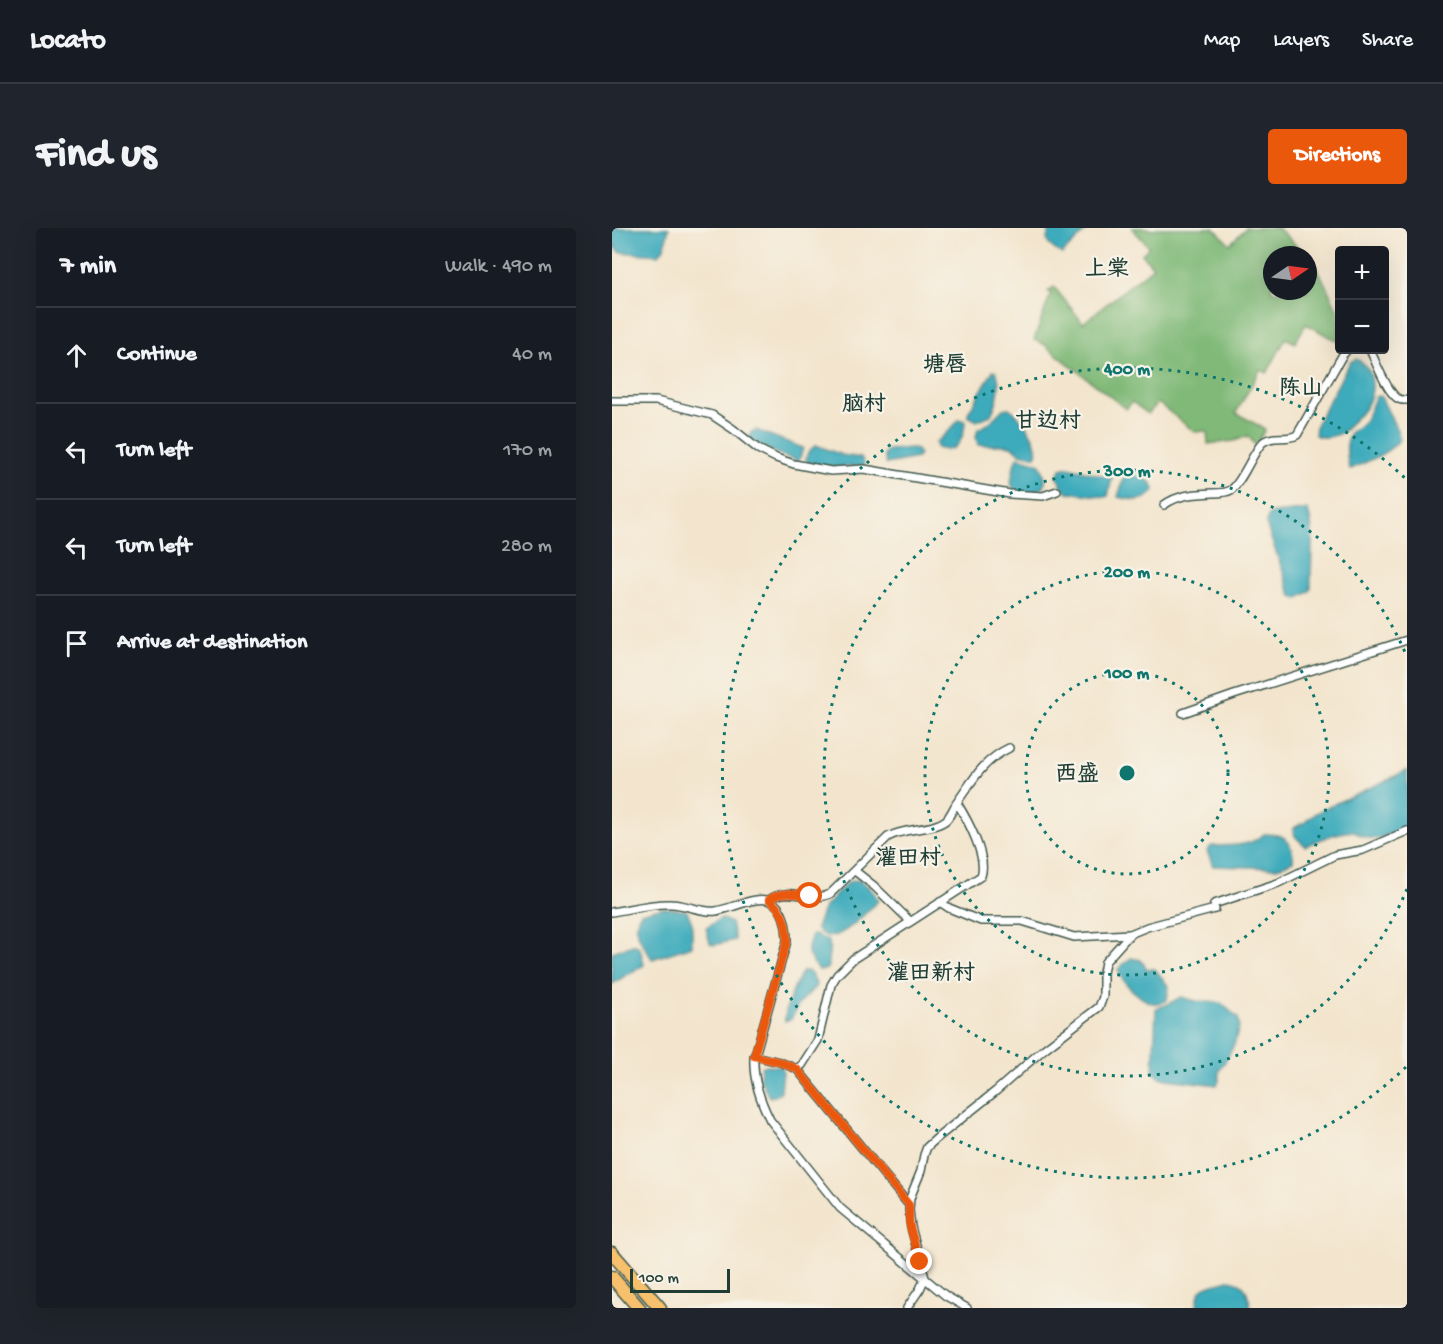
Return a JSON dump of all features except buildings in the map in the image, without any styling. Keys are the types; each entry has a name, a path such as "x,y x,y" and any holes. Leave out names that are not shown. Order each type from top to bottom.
{"highway":[{"path":"612,1253 660,1308"},
{"path":"612,1277 639,1308"}],"street":[{"path":"1164,505 1180,496 1222,493 1230,490 1262,443 1270,439 1290,438 1297,435 1344,354"},
{"path":"1372,354 1393,394 1407,400"},
{"path":"612,401 656,401 712,415 758,449 794,464 831,471 864,469 1010,494 1043,496 1057,490"},
{"path":"1184,713 1407,640"},
{"path":"612,912 670,904 717,911 759,900 769,900 784,893 822,897 830,894 888,837 898,832 932,826 947,819 988,760 1009,748"},
{"path":"797,1069 818,1040 834,980 853,959 981,876 978,844 969,822 957,803"},
{"path":"907,1308 925,1278 910,1227 909,1205 927,1147 1044,1049 1099,1007 1103,997 1105,962 1130,934 1278,883 1335,855 1363,850 1407,831"},
{"path":"855,871 910,921"},
{"path":"769,900 783,917 787,932 787,941 754,1056 755,1078 762,1103 770,1120 840,1208 949,1298 967,1308"},
{"path":"940,902 981,921 1022,921 1074,937 1130,934"},
{"path":"754,1056 797,1069 909,1205"}],"green space":[{"path":"1132,228 1149,228 1150,230 1214,228 1230,244 1246,228 1278,228 1297,246 1263,246 1263,300 1317,300 1318,269 1335,305 1335,340 1306,324 1295,343 1286,338 1267,373 1260,370 1236,413 1265,429 1256,446 1248,436 1234,441 1208,444 1207,431 1195,432 1158,403 1148,414 1132,402 1126,409 1042,343 1034,340 1051,293 1048,292 1054,287 1083,323 1153,267 1142,254 1149,247"}],"water":[{"path":"612,228 669,228 664,248 659,255 619,252 612,238"},
{"path":"1051,228 1089,228 1062,254 1047,241"},
{"path":"1356,359 1367,368 1372,380 1369,401 1346,429 1339,434 1325,437 1315,435 1316,425 1350,362"},
{"path":"993,371 996,371 999,382 996,404 991,415 977,421 968,416 968,413"},
{"path":"1379,396 1400,439 1384,453 1351,469 1347,455 1348,437 1362,424 1375,397"},
{"path":"1009,408 1019,417 1032,436 1036,456 1020,453 1007,445 978,445 976,437 978,429 988,424 1003,409"},
{"path":"959,420 965,422 958,444 950,449 937,448 936,442"},
{"path":"756,430 803,448 799,461 773,452 749,438 751,432"},
{"path":"816,445 842,455 861,458 864,465 829,467 808,463 806,459 808,452"},
{"path":"912,448 919,454 917,458 886,464 884,454 888,450"},
{"path":"1020,457 1040,464 1045,479 1043,488 1026,493 1014,489 1011,479 1015,461"},
{"path":"1069,467 1112,478 1108,496 1068,492 1063,488 1057,475 1061,469"},
{"path":"1140,476 1152,483 1154,490 1151,494 1138,500 1118,497 1124,477"},
{"path":"1307,510 1311,526 1311,589 1297,599 1292,596 1266,524 1268,516 1273,513"},
{"path":"1407,770 1407,826 1380,838 1368,838 1354,831 1329,836 1305,846 1295,836 1293,829 1315,814"},
{"path":"1264,834 1285,839 1292,850 1293,861 1277,868 1213,866 1207,851 1212,846 1246,843"},
{"path":"856,880 869,888 878,901 848,929 834,936 821,934 816,929 823,909 845,885"},
{"path":"660,908 687,911 692,923 692,946 652,959 639,936 637,925 641,913"},
{"path":"721,918 731,923 735,940 714,945 710,943 706,928"},
{"path":"812,935 817,935 829,942 828,967 825,970 819,970 808,954"},
{"path":"633,945 640,948 644,965 612,984 612,952"},
{"path":"1131,958 1141,960 1147,969 1155,969 1169,987 1167,1000 1157,1004 1148,1001 1127,984 1118,969"},
{"path":"803,971 809,972 816,986 799,1004 791,1019 785,1021 791,995"},
{"path":"1181,997 1221,1003 1238,1018 1239,1027 1234,1045 1219,1072 1217,1085 1166,1079 1159,1077 1153,1071 1156,1009"},
{"path":"767,1065 781,1067 783,1071 781,1091 769,1097 760,1078 761,1067"},
{"path":"1229,1280 1240,1283 1246,1289 1251,1308 1197,1308 1199,1294 1202,1290 1210,1285"}],"district":[{"name":"上棠","path":"1107,267"},
{"name":"塘唇","path":"945,363"},
{"name":"陈山","path":"1301,386"},
{"name":"脑村","path":"864,402"},
{"name":"甘边村","path":"1048,419"},
{"name":"西盛","path":"1077,772"},
{"name":"灌田村","path":"908,856"},
{"name":"灌田新村","path":"931,971"}],"route":[{"path":"810,896 784,893 769,900 780,910 786,924 787,941 754,1056 797,1069 875,1161 909,1205 910,1227 920,1262"}]}
